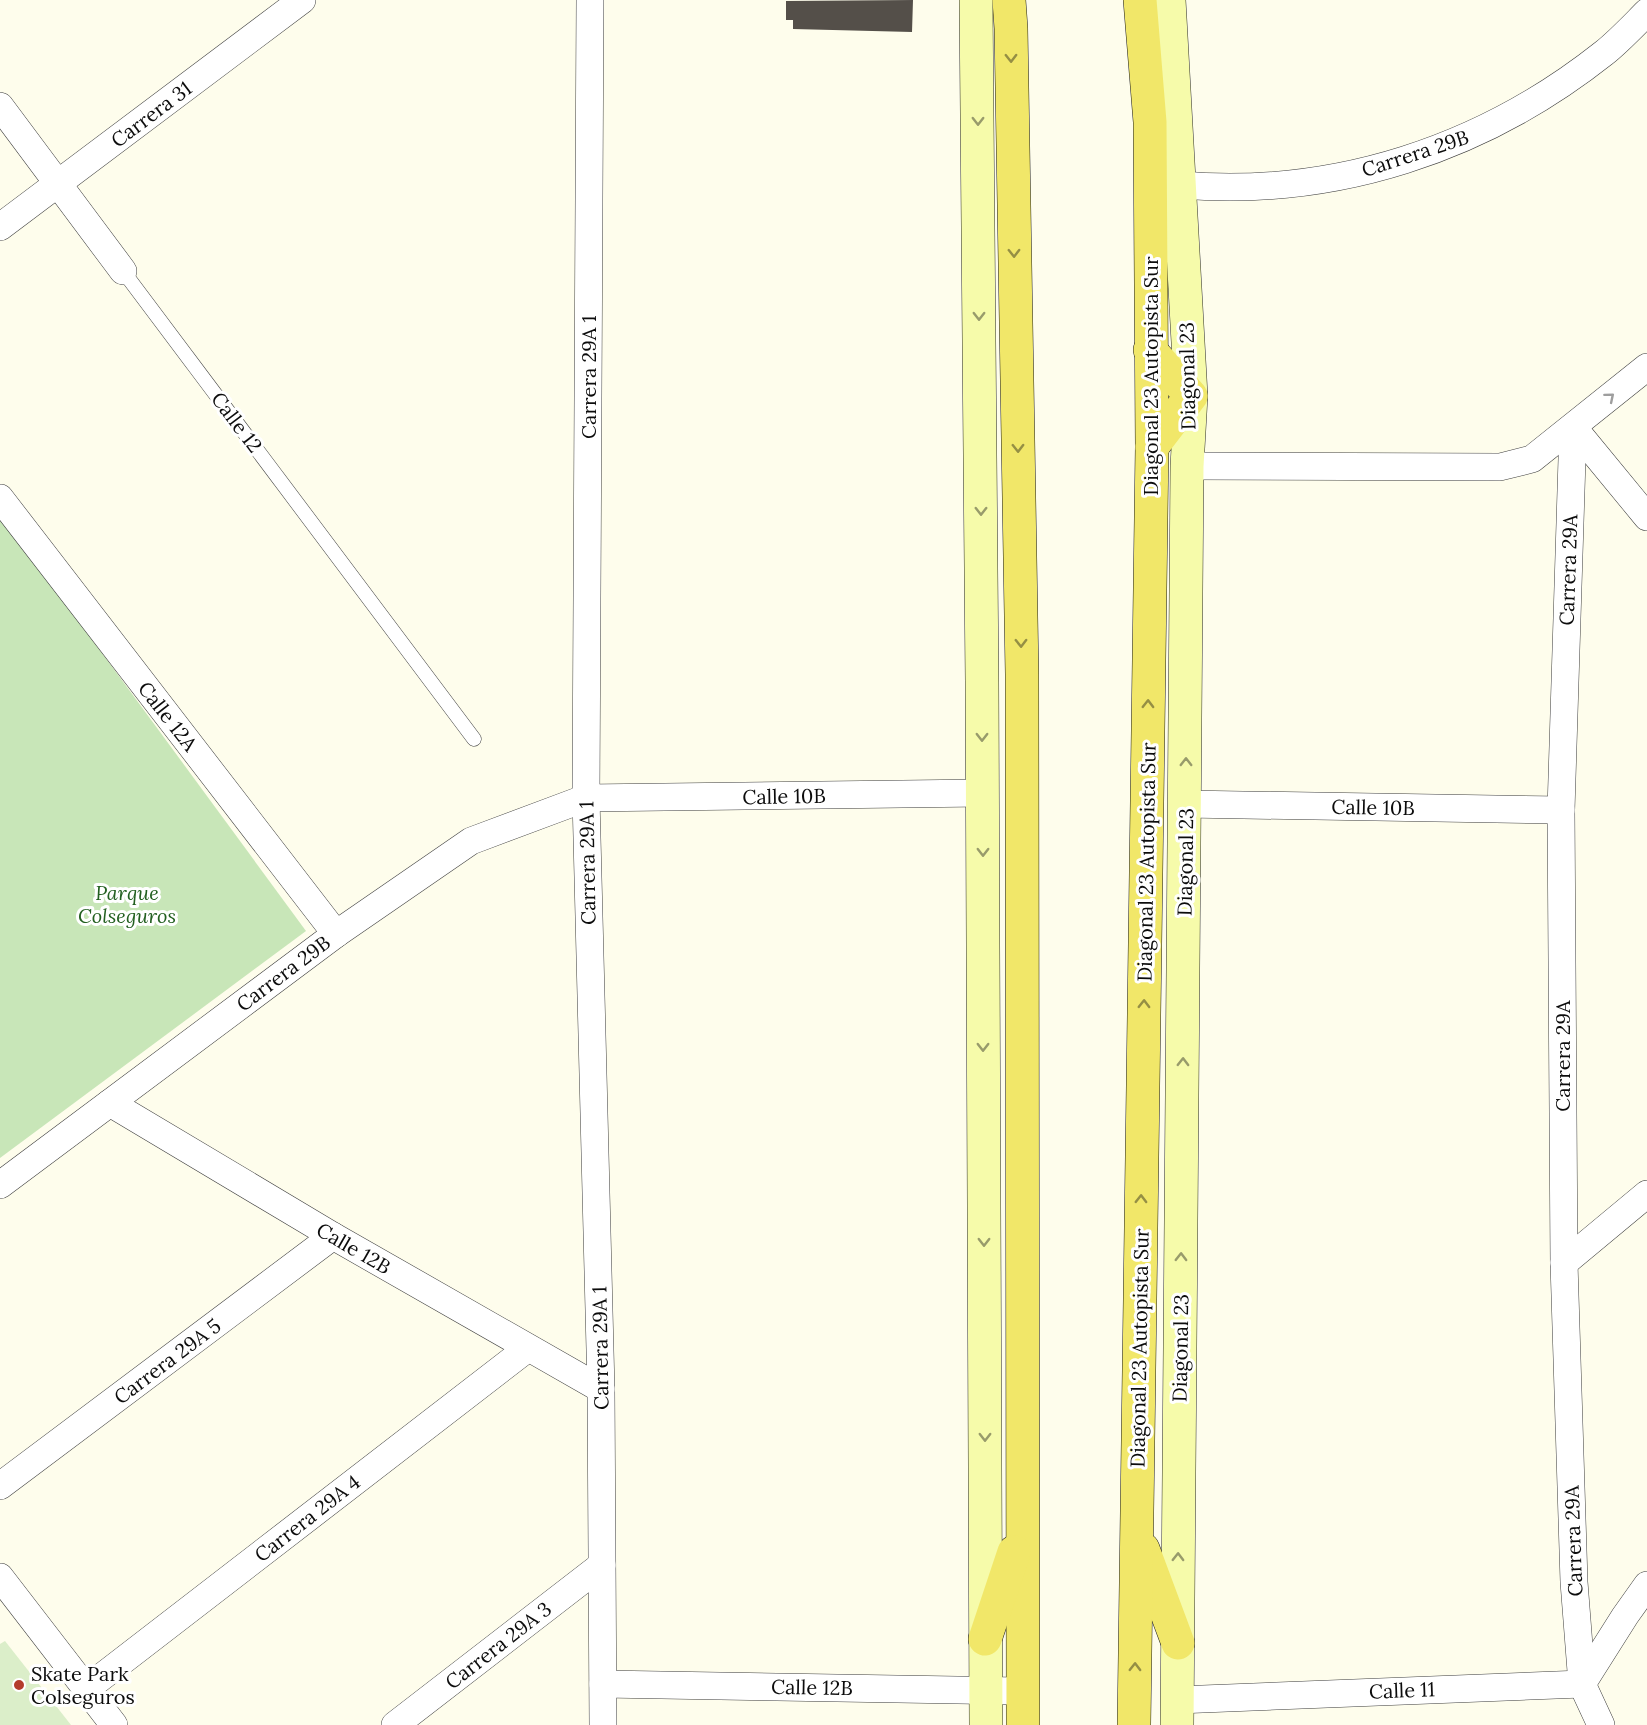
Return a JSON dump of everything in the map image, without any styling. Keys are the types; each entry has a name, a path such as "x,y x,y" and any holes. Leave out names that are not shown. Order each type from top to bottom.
{"main road":[{"path":"1009,0 1022,674 1023,1725"},
{"name":"Diagonal 23 Autopista Sur","path":"1134,1725 1152,447 1150,122 1140,0"},
{"path":"1150,350 1191,396 1152,447"},
{"path":"985,1639 1023,1525"},
{"path":"1137,1532 1178,1643"}],"street":[{"name":"Carrera 31","path":"0,227 302,0"},
{"name":"Carrera 29A 1","path":"590,0 586,798 601,1389 603,1725"},
{"path":"976,0 986,1725"},
{"name":"Diagonal 23","path":"1169,0 1191,396 1187,466 1177,1712"},
{"name":"Carrera 29B","path":"1180,185 1206,187 1292,185 1377,169 1459,142 1535,102 1605,52 1647,12"},
{"name":"Calle 12","path":"0,106 123,271"},
{"path":"1187,466 1500,467 1532,459 1647,367"},
{"path":"1573,427 1647,517"},
{"name":"Carrera 29A","path":"1573,427 1560,810 1564,1263 1574,1582 1582,1684"},
{"name":"Calle 12A","path":"0,498 336,934"},
{"name":"Calle 10B","path":"586,798 982,793"},
{"name":"Carrera 29B","path":"0,1185 336,934 471,841 586,798"},
{"name":"Calle 10B","path":"1185,804 1560,810"},
{"name":"Calle 12B","path":"110,1103 333,1236 601,1389"},
{"path":"1564,1263 1647,1194"},
{"name":"Carrera 29A 5","path":"0,1486 333,1236"},
{"name":"Carrera 29A 4","path":"86,1689 528,1348"},
{"name":"Carrera 29A 3","path":"395,1725 602,1565"},
{"path":"0,1577 114,1725"},
{"path":"1601,1725 1582,1684 1647,1586"},
{"name":"Calle 12B","path":"603,1683 1022,1691"},
{"name":"Calle 11","path":"1177,1712 1582,1684"}],"lane":[{"name":"Calle 12","path":"123,271 474,739"}],"green space":[{"name":"Parque Colseguros","path":"0,514 306,931 0,1158"},
{"name":"Skate Park Colseguros","path":"5,1641 71,1725 0,1725 0,1644"}],"building":[{"path":"913,0 912,32 793,29 793,20 786,20 786,1"}],"place":[{"name":"Skate Park Colseguros","path":"19,1685"}]}
